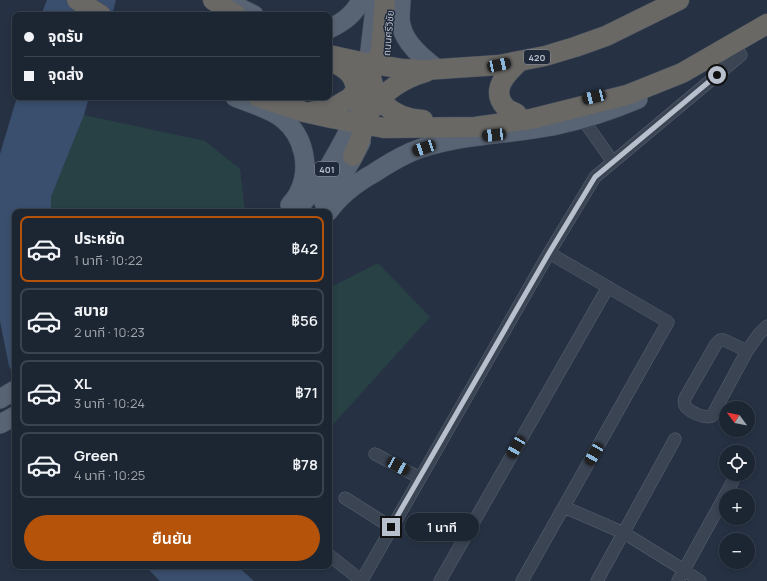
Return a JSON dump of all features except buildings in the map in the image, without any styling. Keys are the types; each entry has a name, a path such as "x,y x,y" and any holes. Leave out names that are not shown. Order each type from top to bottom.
{"highway":[{"path":"77,0 96,12"},
{"path":"210,0 220,12"},
{"path":"213,0 231,12"},
{"path":"354,156 362,132 366,94 382,50 385,0"},
{"name":"420","path":"332,99 366,94 403,69 437,69 499,65 546,56 606,36 679,0"},
{"name":"420","path":"332,58 366,94 384,128 475,127 531,119 627,95 682,73 767,24"},
{"path":"517,114 506,108 501,99 500,89 502,81 508,72 520,61"},
{"path":"332,62 341,66 366,94 379,98"},
{"path":"298,104 319,111 331,109 350,98 366,94 373,87 386,107 402,116 421,120 471,122 541,110 607,94 660,75 694,66"},
{"path":"379,98 417,75 437,69"},
{"name":"420","path":"275,100 298,104 325,100"}],"main road":[{"path":"224,0 248,12"},
{"path":"332,28 351,16 361,0"},
{"name":"ถนนศรีวิชัย","path":"366,94 376,0"},
{"name":"ถนนศรีวิชัย","path":"366,94 389,38 391,0"},
{"path":"401,0 401,25 406,39 437,69"},
{"path":"331,209 346,192 362,180 411,152 456,139 494,135 556,125 601,114 667,87 694,66"},
{"path":"308,209 328,184 366,94"},
{"name":"401","path":"297,209 309,197 326,172 366,94"},
{"path":"242,100 282,118 293,129 300,142 306,170 299,193 286,209"},
{"name":"401","path":"319,209 354,156"},
{"path":"0,399 12,392"}],"street":[{"path":"332,557 362,581 391,527 549,253 595,177 741,55 733,44"},
{"path":"582,118 613,162"},
{"path":"522,581 668,322 549,253"},
{"path":"440,581 608,287"},
{"path":"747,351 724,340 720,340 716,344 685,398 684,403 687,408 707,418 712,416 747,351 767,326"},
{"path":"597,581 675,439"},
{"path":"375,454 420,478"},
{"path":"678,581 733,481"},
{"path":"344,498 391,527"},
{"path":"564,507 624,533 700,581"}],"green space":[{"path":"84,115 205,141 240,169 245,209 51,209 51,197"},
{"path":"378,263 430,317 332,426 332,286"}],"water":[{"path":"47,0 116,0 113,12 42,12"},
{"path":"16,100 88,100 84,115 51,197 51,209 12,209 12,372 9,366 0,321 0,154"},
{"path":"148,569 240,569 254,581 160,581"}],"route":[{"path":"391,527 549,253 595,177 717,75"}]}
